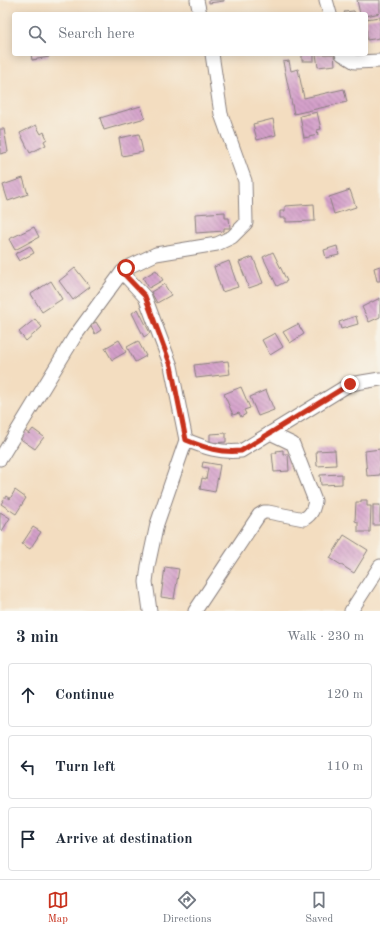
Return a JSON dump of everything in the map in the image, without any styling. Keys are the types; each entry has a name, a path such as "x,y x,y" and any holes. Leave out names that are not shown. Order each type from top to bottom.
{"street":[{"path":"197,0 200,12"},
{"path":"326,0 329,12"},
{"path":"0,459 75,336 126,268 156,254 217,244 232,237 246,223 245,181 221,114 212,56"},
{"path":"345,56 355,62 380,61"},
{"path":"122,272 145,296 171,366 186,440 158,524 148,566 146,582 150,611"},
{"path":"186,440 215,451 241,451 350,384 380,379"},
{"path":"195,611 259,515 264,512 268,512 304,519 310,515 314,509 315,501 295,449 292,444 270,433"},
{"path":"351,611 380,566"}],"building":[{"path":"209,0 224,0 224,1 209,3"},
{"path":"357,0 380,0 380,13 368,16 368,12 360,12"},
{"path":"380,17 380,38 368,40 368,19"},
{"path":"31,56 49,57 32,60"},
{"path":"302,56 314,56 314,61 302,61"},
{"path":"316,56 334,56 335,65 318,67"},
{"path":"289,61 291,71 298,69 304,98 344,89 347,102 294,114 283,62"},
{"path":"141,106 145,118 104,130 100,118"},
{"path":"317,112 321,129 317,130 318,135 304,138 300,116"},
{"path":"273,119 276,135 257,140 253,124"},
{"path":"36,125 41,134 44,132 47,139 44,141 46,145 30,153 20,133"},
{"path":"0,129 4,129 8,152 0,154"},
{"path":"139,134 143,152 122,156 119,138"},
{"path":"23,178 28,194 8,201 3,185"},
{"path":"350,190 356,207 334,214 329,197"},
{"path":"314,204 315,221 286,222 286,218 280,218 280,211 285,211 285,206"},
{"path":"225,212 225,218 229,218 230,228 224,228 224,231 196,233 195,214"},
{"path":"34,227 39,237 15,250 9,239"},
{"path":"30,246 34,253 19,261 15,254"},
{"path":"337,246 339,255 326,258 324,250"},
{"path":"273,252 287,281 277,286 263,257"},
{"path":"253,257 263,283 249,288 239,262"},
{"path":"229,261 238,287 222,292 214,267"},
{"path":"380,266 380,281 377,281 374,268"},
{"path":"75,268 90,287 73,300 59,281"},
{"path":"156,270 163,280 149,288 143,278"},
{"path":"51,281 62,299 42,312 31,294"},
{"path":"164,284 171,295 157,303 151,292"},
{"path":"380,298 380,317 369,322 362,307"},
{"path":"138,309 150,333 144,337 132,313"},
{"path":"356,316 358,324 341,329 339,322"},
{"path":"35,319 42,327 26,341 19,332"},
{"path":"96,322 101,330 95,334 90,325"},
{"path":"298,324 304,334 290,343 283,332"},
{"path":"275,333 283,347 270,355 262,340"},
{"path":"119,340 126,352 112,360 105,348"},
{"path":"138,341 146,356 135,362 127,347"},
{"path":"228,361 230,374 196,378 194,365"},
{"path":"241,387 250,408 244,410 246,414 241,417 239,413 233,415 224,394"},
{"path":"266,390 274,410 258,416 250,397"},
{"path":"33,429 44,437 35,449 19,438 25,431 29,434"},
{"path":"226,433 226,442 210,443 210,434"},
{"path":"380,449 380,475 367,476 365,451"},
{"path":"283,450 283,454 288,454 289,471 274,472 272,453 277,453 276,451"},
{"path":"335,450 336,465 317,466 316,451"},
{"path":"203,462 220,465 215,492 200,489 202,478 206,479 208,468 202,467"},
{"path":"342,474 342,484 321,485 320,475"},
{"path":"15,490 26,498 16,514 1,504 6,496 10,499"},
{"path":"361,500 367,500 367,506 371,506 370,532 358,532 358,522 355,521 356,502 361,502"},
{"path":"373,505 380,505 380,525 373,525"},
{"path":"0,512 10,518 2,531 0,530"},
{"path":"33,527 41,532 30,549 22,544"},
{"path":"344,535 368,550 354,573 330,558"},
{"path":"165,567 179,569 174,599 161,597"}],"route":[{"path":"126,268 122,272 145,296 171,366 186,440 215,451 241,451 325,401 350,384"}]}
